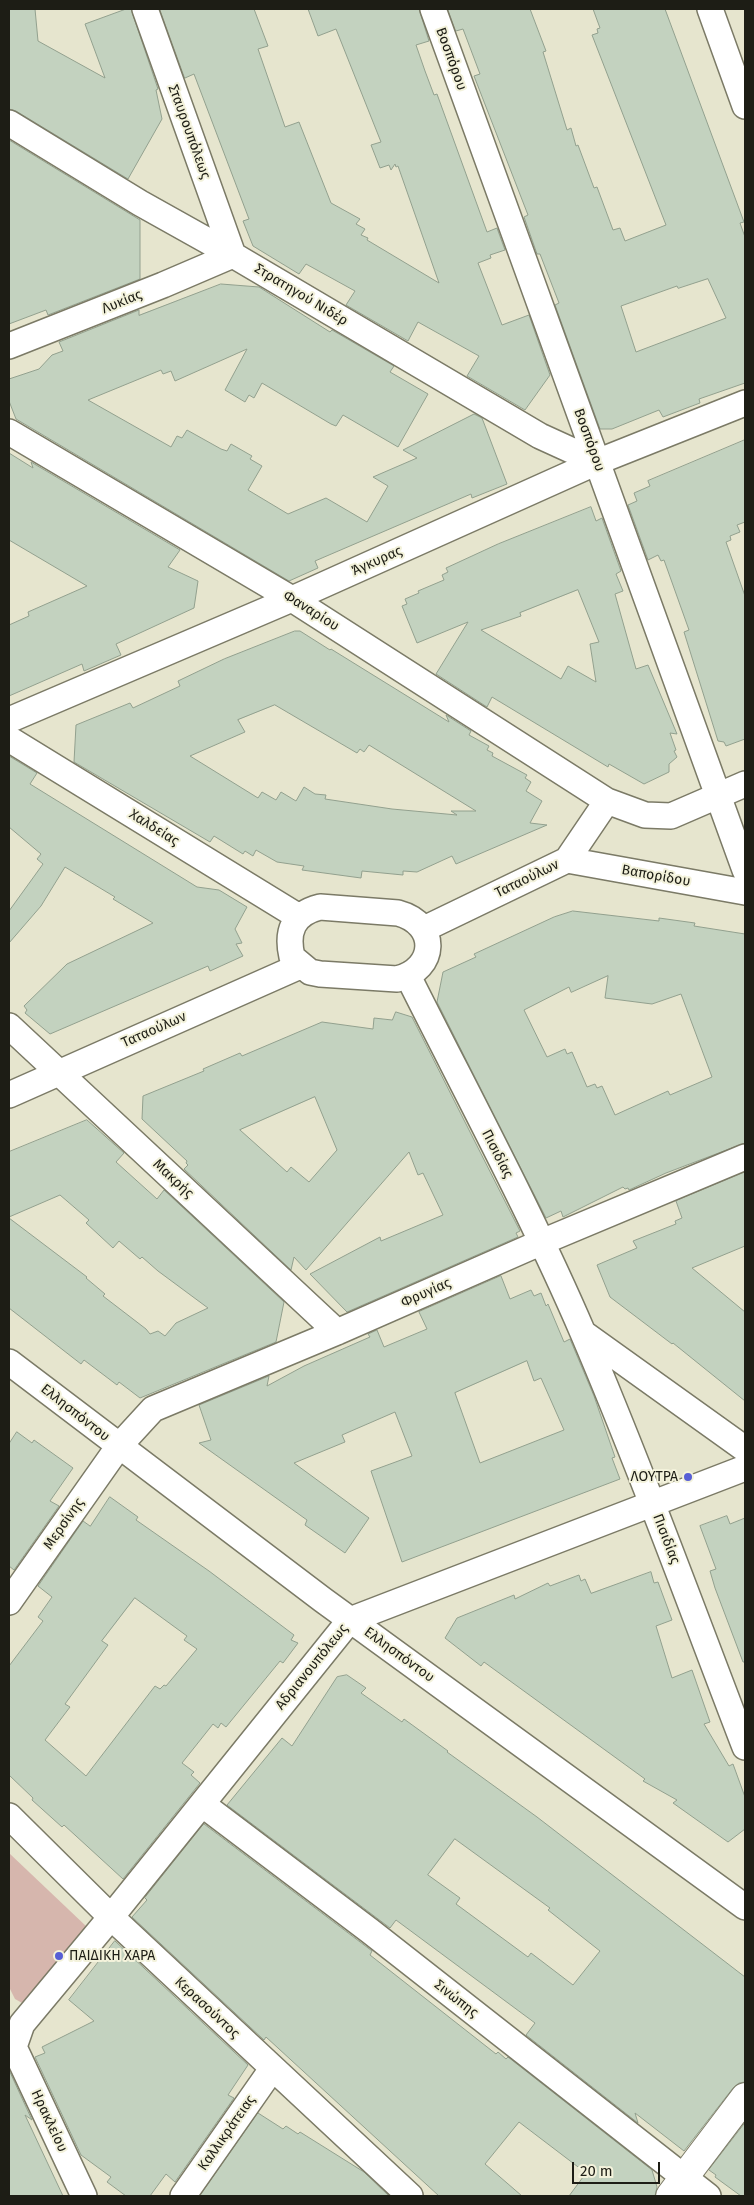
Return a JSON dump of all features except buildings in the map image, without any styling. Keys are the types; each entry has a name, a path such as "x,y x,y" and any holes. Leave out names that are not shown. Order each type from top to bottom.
{"street":[{"name":"Σταυρουπόλεως","path":"146,9 233,255"},
{"name":"Βοσπόρου","path":"433,9 745,870"},
{"path":"710,9 745,106"},
{"name":"Στρατηγού Νιδέρ","path":"9,123 140,202 540,436 597,462"},
{"name":"Λυκίας","path":"9,346 163,286 233,255"},
{"name":"Άγκυρας","path":"9,720 292,599 597,462 745,403"},
{"name":"Φαναρίου","path":"9,432 292,599 607,801"},
{"name":"Χαλδείας","path":"9,738 299,917"},
{"path":"607,801 645,815 671,816 745,784"},
{"name":"Ταταούλων","path":"424,929 567,860 607,801"},
{"name":"Βαπορίδου","path":"567,860 745,892"},
{"path":"320,907 398,913 417,921 424,929 428,939 428,950 424,961 418,970 408,976 397,979 310,972 292,958 289,937 292,926 299,917 308,910 320,907"},
{"name":"Ταταούλων","path":"9,1094 300,966"},
{"name":"Πισιδίας","path":"408,976 542,1242 583,1333 653,1505 745,1747"},
{"name":"Μακρής","path":"9,1026 337,1332"},
{"name":"Φρυγίας","path":"119,1446 153,1409 745,1157"},
{"path":"583,1333 745,1449"},
{"name":"Ελλησπόντου","path":"9,1362 350,1620 740,1896"},
{"name":"Μερσίνης","path":"9,1602 119,1446"},
{"name":"Αδριανουπόλεως","path":"11,2044 22,2024 111,1917 350,1620 745,1468"},
{"name":"Σινώπης","path":"202,1804 370,1932 677,2187 708,2196"},
{"name":"Κερασούντος","path":"9,1816 111,1917 410,2196"},
{"name":"Ηρακλείου","path":"11,2044 84,2196"},
{"name":"Καλλικράτειας","path":"183,2196 272,2069"},
{"path":"677,2187 745,2098"}],"shaded area":[{"path":"9,1853 87,1927 24,2004 15,1999 9,1987"}],"place":[{"name":"ΛΟΥΤΡΑ","path":"688,1477"},
{"name":"ΠΑΙΔΙΚΗ ΧΑΡΑ","path":"59,1956"}]}
